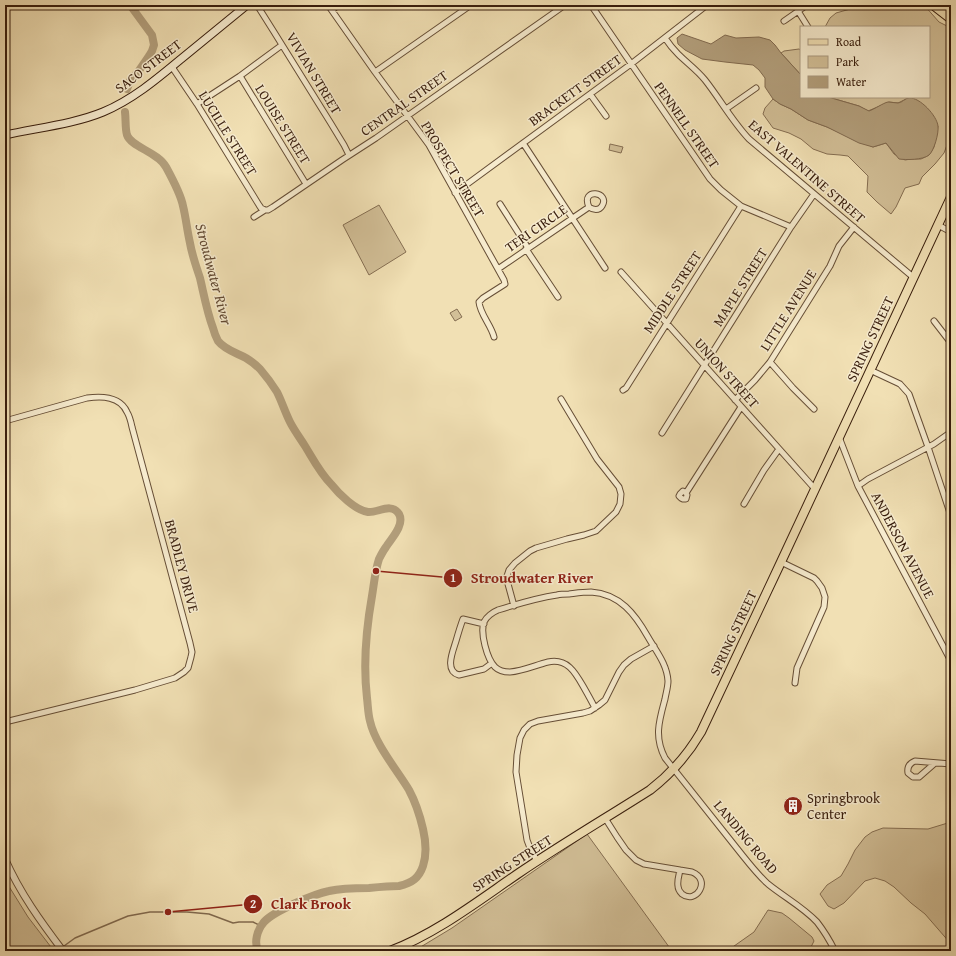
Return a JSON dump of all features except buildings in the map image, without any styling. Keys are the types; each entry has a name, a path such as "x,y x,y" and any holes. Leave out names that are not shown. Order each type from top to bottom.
{"main road":[{"name":"SACO STREET","path":"5,135 75,120 104,112 132,97 247,5"},
{"path":"933,5 951,19"},
{"path":"946,5 951,8"},
{"name":"SPRING STREET","path":"390,951 425,935 537,861 650,790 674,770 693,746 781,562 951,197"}],"street":[{"name":"VIVIAN STREET","path":"257,5 344,145 348,155"},
{"path":"330,7 339,5"},
{"path":"375,72 471,5"},
{"name":"CENTRAL STREET","path":"254,217 265,210 268,210 348,155 376,138 565,5"},
{"name":"PENNELL STREET","path":"591,5 710,178 721,190 740,206 791,227"},
{"name":"BRACKETT STREET","path":"455,193 631,64 707,5"},
{"path":"784,21 808,5"},
{"name":"PROSPECT STREET","path":"330,7 375,72 429,145 498,269 505,284 479,302 479,307 492,329 494,337"},
{"path":"798,11 807,26"},
{"name":"EAST VALENTINE STREET","path":"665,38 679,55 705,80 740,130 749,139 913,277"},
{"path":"197,104 240,76 282,45"},
{"name":"LUCILLE STREET","path":"172,66 259,205 265,210"},
{"name":"LOUISE STREET","path":"240,76 306,184"},
{"path":"726,109 756,88"},
{"path":"590,94 606,116"},
{"path":"523,143 605,268"},
{"name":"MAPLE STREET","path":"662,434 791,227 814,194"},
{"path":"500,204 558,297"},
{"name":"TERI CIRCLE","path":"498,269 588,206"},
{"name":"MIDDLE STREET","path":"623,390 626,388 740,206"},
{"path":"938,225 951,232"},
{"name":"LITTLE AVENUE","path":"735,400 770,362 830,266 839,246 854,226"},
{"name":"UNION STREET","path":"621,272 815,489"},
{"path":"934,321 951,343"},
{"path":"770,362 814,409"},
{"path":"870,370 900,384 909,394 951,516"},
{"name":"BRADLEY DRIVE","path":"5,421 87,398 111,398 123,405 127,411 132,427 192,652 192,657 188,668 180,676 175,678 135,690 5,722"},
{"path":"514,606 507,576 509,570 515,563 536,548 592,533 602,526 616,512 620,504 621,494 619,487 597,459 561,399"},
{"path":"686,492 741,407"},
{"path":"858,486 868,479 941,440 951,432"},
{"name":"ANDERSON AVENUE","path":"839,437 858,486 951,660"},
{"path":"744,504 764,470 779,449"},
{"path":"781,562 814,578 822,588 825,597 824,607 797,668 795,683"},
{"name":"LANDING ROAD","path":"484,624 494,611 558,594 590,592 606,595 621,602 639,622 666,668 668,683 658,733 658,740 665,758 755,871 816,921 835,951"},
{"path":"492,663 484,669 459,675 454,672 451,665 452,657 463,620 484,624 483,636 487,654 492,663 498,669 504,672 510,672 550,662 558,661 566,664 577,675 595,708"},
{"path":"537,861 527,840 517,777 517,761 520,738 524,730 534,722 582,713 595,708 605,700 624,665 631,659 654,646"},
{"path":"935,763 919,778 910,776 908,772 908,767 915,761 951,764"},
{"path":"605,818 626,850 636,860 644,864 680,870 698,875 702,886 696,895 688,896 680,891 678,884 680,870"},
{"path":"5,859 31,907 63,951"}],"green space":[{"path":"924,5 939,22 951,28 951,137 944,153 922,177 919,184 905,188 891,214 867,192 868,176 848,156 827,154 813,149 801,139 773,128 763,114 765,108 773,99 808,120 873,147 886,143 894,154 905,160 921,159 929,155 934,147 938,126 908,98 930,98 930,26 826,26 830,18 836,13 861,6"},
{"path":"800,50 800,74 781,53 784,51"},
{"path":"831,98 908,98 898,103 889,102 868,111 859,106"},
{"path":"610,144 623,147 621,153 609,150"},
{"path":"379,205 406,252 369,275 343,225"},
{"path":"457,309 462,317 455,321 450,313"},
{"path":"951,822 951,944 925,914 885,881 875,878 865,881 844,903 834,909 828,906 820,894 827,885 841,876 855,850 865,837 872,832 883,828 928,829"},
{"path":"587,834 672,951 414,951 452,928"},
{"path":"5,880 28,917 54,951 5,951"},
{"path":"768,910 782,913 812,937 814,941 809,951 727,951 754,932"}],"water":[{"path":"682,34 711,44 725,35 736,38 759,37 770,40 800,74 800,98 831,98 859,106 869,111 888,102 899,103 909,98 918,101 931,112 937,122 938,133 933,150 929,155 923,158 899,159 886,143 873,147 859,143 827,127 808,120 773,99 765,87 765,78 753,65 702,59 685,50 678,44 677,38"}],"waterway":[{"name":"Stroudwater River","path":"127,89 130,81 149,56 154,45 152,35 130,5"},
{"name":"Stroudwater River","path":"125,112 126,132 129,139 157,157 162,162 178,192 182,202 193,256 209,316 218,341 228,349 250,360 264,374 277,392 288,418 317,466 327,480 343,497 363,511 372,512 388,508 396,511 400,518 399,527 381,554 376,568 367,634 365,660 366,685 369,716 373,730 381,748 409,790 419,814 423,829 426,852 423,866 417,877 404,885 334,890 322,893 285,908 269,918 262,925 256,940 258,951"},
{"path":"64,946 75,938 128,916 150,912 187,912 209,914 233,923 253,922 261,926"}],"place":[{"name":"Stroudwater River","path":"376,571"},
{"name":"Springbrook Center","path":"793,806"},
{"name":"Clark Brook","path":"168,912"}]}
